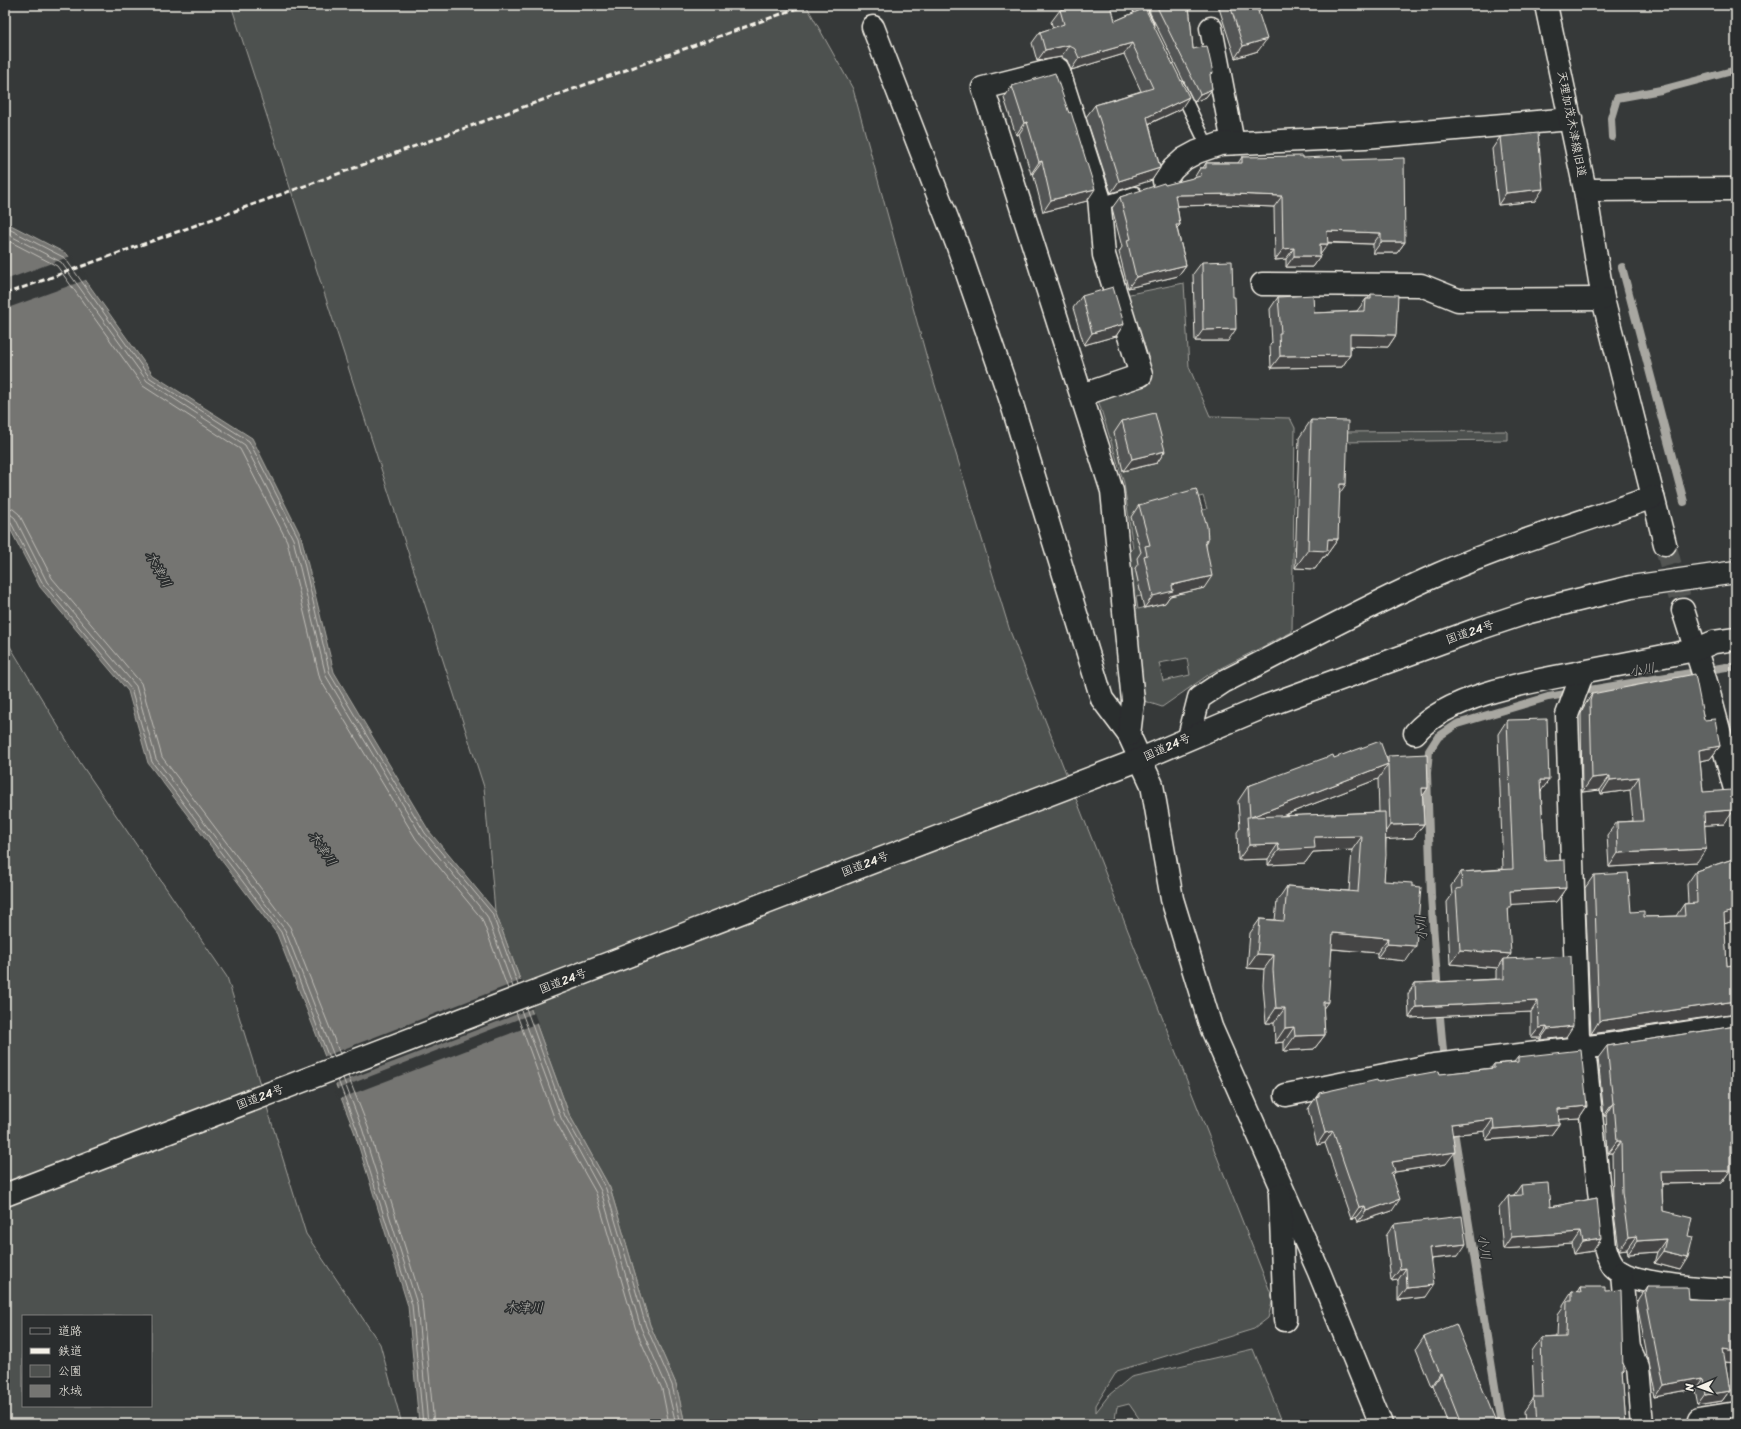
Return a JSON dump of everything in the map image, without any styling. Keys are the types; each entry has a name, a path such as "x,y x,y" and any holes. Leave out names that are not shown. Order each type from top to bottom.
{"main road":[{"name":"天理加茂木津線旧道","path":"1546,5 1585,190 1736,189"},
{"path":"873,27 957,244 1010,398 1102,699 1129,734 1152,785 1172,899 1206,1013 1254,1129 1319,1272 1381,1424"},
{"path":"1211,28 1233,144"},
{"path":"1082,395 1141,375 1104,255 1100,204 1058,69 983,88 1112,492 1133,701 1129,734"},
{"path":"1155,186 1184,159 1208,147 1233,144 1365,137 1571,119"},
{"path":"1585,190 1603,299 1665,544"},
{"path":"1262,284 1421,285 1458,300 1603,299"},
{"path":"1189,738 1199,698 1223,682 1440,574 1484,556 1653,497"},
{"name":"国道24号","path":"5,1195 1141,759 1274,704 1478,629 1529,612 1631,587 1736,572"},
{"path":"1683,610 1706,682 1736,793"},
{"path":"1415,733 1433,716 1473,698 1563,675 1582,675 1696,653 1714,642 1736,639"},
{"path":"1582,675 1567,714 1571,859 1578,1036 1585,1058 1604,1238 1610,1262 1622,1272 1641,1280 1736,1291"},
{"path":"1286,1095 1434,1065 1605,1045 1736,1025"},
{"path":"1279,1182 1285,1320"},
{"path":"1622,1272 1629,1349 1637,1366 1642,1424"},
{"path":"1700,1424 1699,1420 1736,1414"}],"lane":[{"path":"1138,5 1152,33"},
{"path":"1173,76 1208,147"},
{"path":"1100,204 1155,186"}],"green space":[{"path":"231,5 806,5 853,89 928,362 1010,631 1273,1299 1268,1318 1254,1329 1117,1371 1096,1405 1096,1412 1109,1395 1131,1377 1253,1349 1283,1424 1143,1424 1129,1404 1117,1407 1114,1424 685,1424 676,1384 650,1325 610,1188 569,1114 495,911 484,787"},
{"path":"1184,283 1189,367 1210,416 1290,418 1295,428 1292,632 1211,673 1162,707 1144,701 1127,552 1133,549 1124,483 1098,400 1151,380 1125,295","holes":["1203,496 1207,509 1180,516 1131,517","1138,567 1165,603 1138,609 1136,597 1142,596 1135,568","1187,658 1190,675 1163,681 1159,663"]},
{"path":"1507,431 1507,440 1341,442 1340,432"},
{"path":"5,638 81,764 227,977 306,1234 380,1344 402,1424 10,1424 5,1414"}],"water":[{"name":"木津川","path":"5,222 67,254 153,375 252,438 301,536 334,672 429,831 495,911 569,1114 610,1188 650,1325 676,1384 685,1424 419,1424 408,1306 354,1131 277,934 148,763 128,691 40,587 5,519"}],"pier":[{"path":"71,256 88,279 5,309 5,280"},
{"path":"522,980 533,1008 334,1085 323,1057"},
{"path":"534,1013 538,1023 339,1099 335,1090"}],"building":[{"path":"1076,5 1111,5 1115,21 1145,8 1189,97 1147,117 1160,168 1119,181 1095,105 1153,88 1132,43 1079,58 1075,49 1069,45 1045,50 1040,32 1064,24 1060,10"},
{"path":"1156,5 1189,5 1193,49 1207,46 1213,73 1210,74 1212,89 1200,94"},
{"path":"1230,5 1263,5 1257,8 1267,39 1243,46"},
{"path":"1055,73 1069,113 1071,112 1095,189 1051,200 1042,161 1039,162 1027,122 1024,123 1012,86"},
{"path":"1538,133 1543,189 1506,193 1500,137"},
{"path":"1303,156 1303,158 1343,156 1343,160 1404,158 1405,242 1381,242 1381,233 1327,231 1328,244 1320,244 1320,256 1294,256 1294,248 1283,249 1282,196 1232,194 1175,195 1180,225 1176,225 1186,265 1136,277 1127,240 1131,239 1120,197 1164,183 1165,185 1201,176 1200,168 1206,168 1206,163 1242,163 1242,157"},
{"path":"1232,261 1236,329 1203,330 1202,262"},
{"path":"1113,287 1124,324 1092,333 1082,296"},
{"path":"1371,294 1398,295 1396,335 1350,334 1350,355 1280,356 1279,333 1281,333 1278,297 1313,295 1314,313 1365,311 1366,299 1371,299"},
{"path":"1155,413 1165,451 1132,459 1122,421"},
{"path":"1311,420 1348,421 1346,484 1340,484 1338,539 1328,539 1327,551 1308,550"},
{"path":"1196,489 1207,526 1208,540 1205,541 1212,576 1172,585 1173,591 1153,596 1144,556 1147,555 1145,546 1150,545 1139,505"},
{"path":"1695,674 1704,720 1715,719 1720,746 1699,750 1703,792 1732,790 1734,810 1704,812 1706,849 1618,853 1617,822 1643,821 1639,777 1610,780 1610,776 1592,778 1590,701 1592,694"},
{"path":"1547,719 1549,780 1540,780 1545,861 1565,860 1566,888 1510,891 1511,907 1508,907 1511,954 1460,950 1456,889 1462,888 1461,872 1513,869 1507,720"},
{"path":"1380,741 1388,763 1388,756 1427,754 1428,788 1422,788 1424,824 1390,825 1388,764 1251,817 1385,812 1386,855 1384,881 1412,883 1412,886 1421,887 1416,946 1387,944 1388,938 1333,933 1328,1002 1323,1002 1325,1035 1295,1036 1294,1027 1285,1028 1285,1008 1276,1008 1273,970 1274,955 1257,954 1260,919 1284,921 1287,886 1358,892 1362,836 1314,837 1315,848 1279,850 1278,844 1249,845 1247,817 1250,817 1248,786 1333,755 1334,758"},
{"path":"1736,858 1736,910 1724,914 1727,966 1736,964 1736,1001 1599,1021 1594,875 1628,873 1631,912 1644,911 1644,917 1685,916 1684,904 1697,903 1696,871"},
{"path":"1571,956 1573,1026 1548,1029 1547,1027 1539,1028 1538,1001 1416,1007 1415,983 1504,979 1504,959"},
{"path":"1736,1026 1736,1142 1730,1142 1730,1171 1661,1172 1663,1211 1692,1218 1688,1236 1693,1237 1688,1257 1663,1251 1666,1239 1637,1241 1636,1236 1628,1237 1622,1193 1621,1141 1617,1141 1607,1046"},
{"path":"1581,1050 1587,1106 1558,1109 1559,1124 1494,1129 1493,1119 1451,1124 1455,1152 1392,1162 1395,1171 1391,1173 1400,1199 1366,1211 1365,1206 1359,1207 1333,1131 1325,1133 1316,1097 1319,1096 1319,1093 1377,1080 1378,1082 1439,1071 1440,1074 1494,1068 1494,1064 1518,1062 1518,1057"},
{"path":"1548,1183 1550,1207 1597,1198 1601,1239 1582,1242 1580,1232 1511,1237 1508,1196 1522,1195 1521,1185"},
{"path":"1462,1216 1466,1244 1429,1248 1434,1285 1407,1288 1406,1268 1400,1269 1394,1224"},
{"path":"1580,1287 1605,1287 1605,1291 1621,1290 1623,1372 1621,1372 1625,1424 1535,1424 1533,1398 1543,1398 1541,1338 1566,1337 1567,1301 1572,1301 1572,1291 1581,1292"},
{"path":"1647,1287 1687,1287 1688,1299 1736,1300 1736,1351 1723,1349 1730,1390 1705,1394 1702,1378 1663,1385 1645,1293"},
{"path":"1456,1324 1497,1424 1461,1424 1441,1373 1439,1374 1424,1337"},
{"path":"1736,1418 1736,1424 1729,1424 1728,1419"}],"waterway":[{"path":"1612,137 1611,118 1617,98 1661,90 1736,70"},
{"path":"1622,267 1684,502"},
{"name":"小川","path":"1438,993 1431,896 1427,773 1429,751 1438,737 1457,724 1548,697 1726,667 1736,667"},
{"name":"小川","path":"1439,1006 1444,1062"},
{"name":"小川","path":"1453,1125 1501,1424"}],"tunnel":[{"path":"1665,544 1683,610"}],"railway":[{"path":"5,294 806,5"}]}
